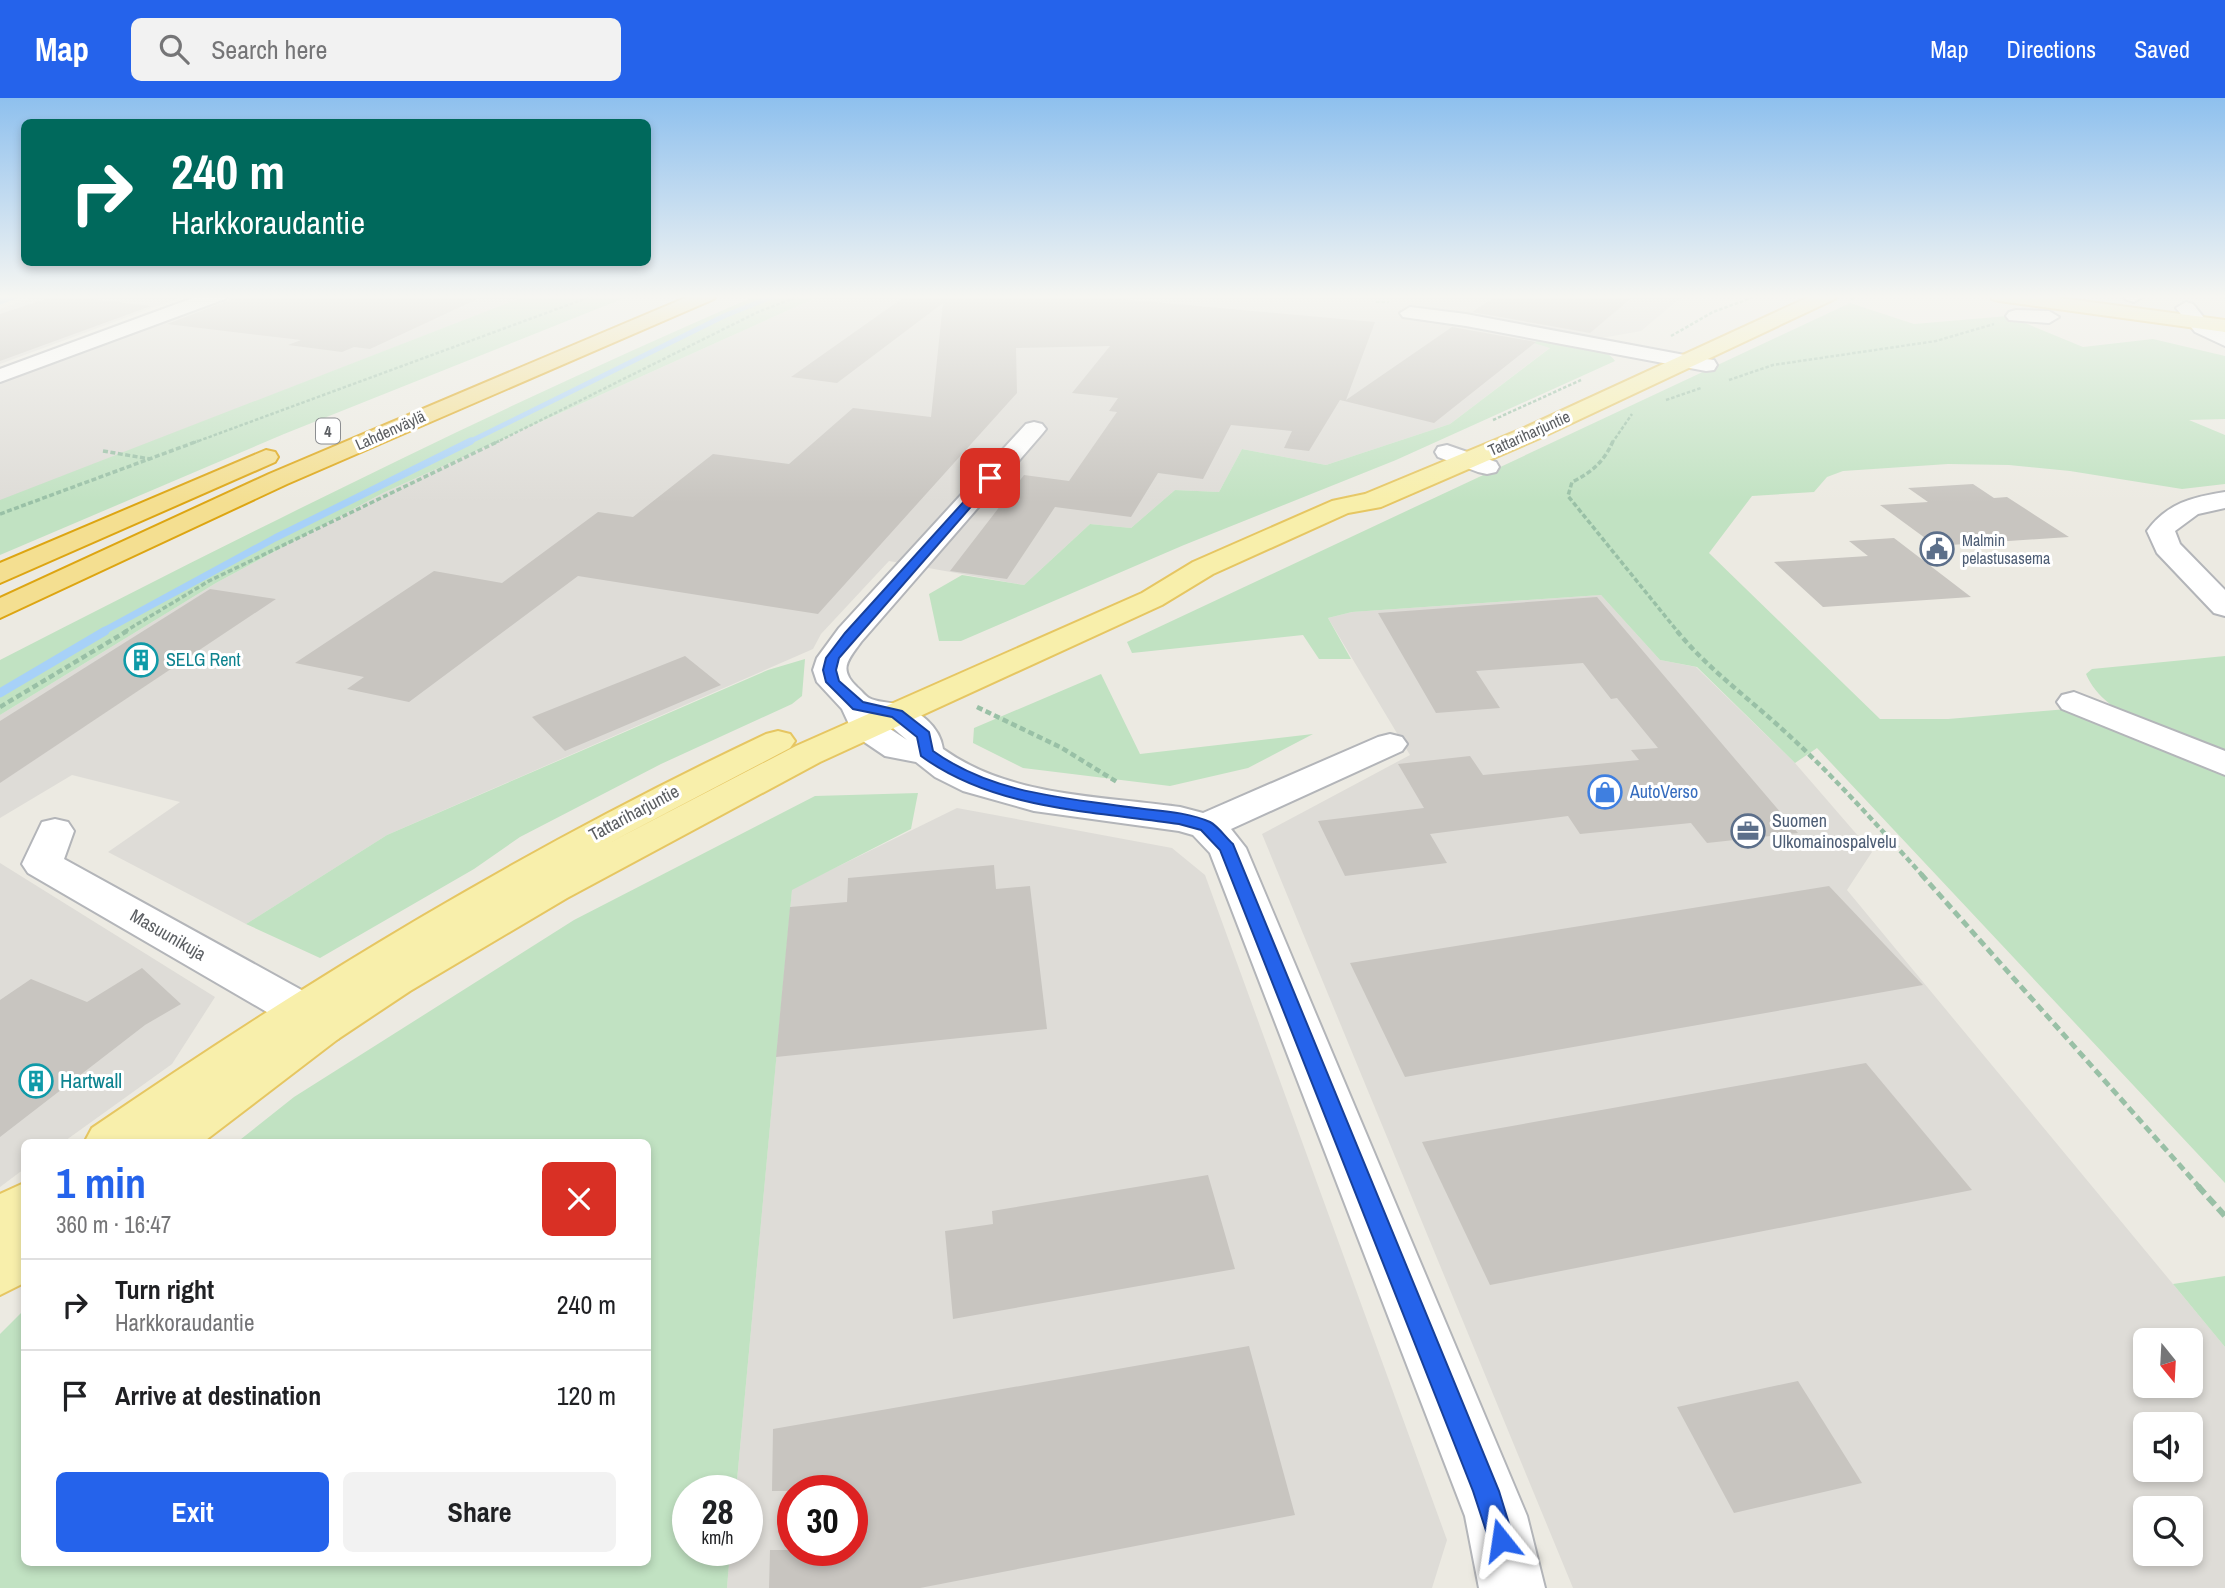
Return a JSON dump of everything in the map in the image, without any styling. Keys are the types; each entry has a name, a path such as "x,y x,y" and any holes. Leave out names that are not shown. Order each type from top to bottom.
{"highway":[{"name":"Lahdenväylä","path":"0,608 278,479 545,365"},
{"path":"0,574 289,447"}],"main road":[{"name":"Tattariharjuntie","path":"1468,459 1642,365"},
{"name":"Tattariharjuntie","path":"874,716 1152,598 1203,568 1341,507 1357,494 1468,459 1532,433 1676,365"},
{"name":"Tattariharjuntie","path":"115,1139 211,1069 311,1018 395,980 553,888 874,716 1137,588 1203,568"},
{"name":"Tattariharjuntie","path":"170,1139 311,1018"},
{"path":"0,1225 21,1208"},
{"path":"0,1270 21,1253"}],"street":[{"path":"0,376 31,365"},
{"path":"1034,429 850,635 833,658 830,670 833,682 874,716 897,749 926,753 948,769 976,783 1034,799 1180,819 1206,826 1227,848 1496,1516 1512,1588"},
{"path":"2225,500 2200,504 2172,515 2161,531 2167,547 2225,607"},
{"path":"2074,702 2225,764"},
{"path":"1206,826 1390,744"},
{"name":"Masuunikuja","path":"55,831 42,864 311,1018"}],"path":[{"path":"0,514 407,365"},
{"path":"0,707 209,581 442,467 530,428 588,395 650,365"},
{"path":"1726,381 1776,365"},
{"path":"1486,423 1582,380"},
{"path":"1666,400 1703,387"},
{"path":"1639,410 1616,433 1606,457 1591,472 1572,482 1568,496 1698,657 1783,730 1864,810 2225,1216"},
{"path":"103,451 151,459"},
{"path":"970,704 1062,748 1125,787"}],"shaded area":[{"path":"49,365 350,365 0,501 0,383"},
{"path":"668,365 1528,365 1450,424 1326,465 1242,449 1219,492 1175,490 1131,528 1090,524 1024,585 889,561 821,634 813,649 387,835 246,924 108,852 180,802 72,775 0,818 0,715 216,583 383,493"},
{"path":"1601,595 1660,660 1696,667 1795,763 1872,852 1847,890 2225,1347 2225,1588 1573,1588 1262,834 1410,755 1328,618 1352,612"},
{"path":"957,808 1172,848 1205,875 1447,1540 1432,1588 727,1588 729,1566 763,1566 763,1475 737,1475 792,889"},
{"path":"0,863 215,997 172,1064 68,1139 21,1139 21,1171 0,1187"}],"green space":[{"path":"349,365 458,365 284,434 0,555 0,500"},
{"path":"602,365 668,365 383,493 216,583 0,715 0,660 282,518"},
{"path":"1528,365 1607,365 1396,460 1184,545 961,641 939,641 929,594 962,575 1024,585 1090,524 1131,528 1175,490 1219,492 1242,449 1326,465 1450,424"},
{"path":"1719,365 2225,365 2225,419 2189,420 2225,435 2225,484 2182,489 2070,471 2009,465 1948,464 1843,471 1827,477 1814,492 1752,496 1709,553 1880,719 1948,719 2067,709 2225,771 2225,1183 1817,748 1795,763 1697,667 1660,660 1601,595 1352,612 1328,618 1351,659 1319,659 1303,635 1132,653 1127,642"},
{"path":"2225,656 2225,756 2167,735 2127,716 2096,690 2086,674 2092,669"},
{"path":"805,659 802,696 792,704 661,764 520,837 474,869 320,958 246,924 387,835 768,670"},
{"path":"1101,674 1140,754 1313,734 1248,768 1170,786 1023,768 973,743 974,728"},
{"path":"918,793 911,829 792,890 737,1475 672,1475 672,1566 729,1566 727,1588 0,1588 0,1334 21,1313 21,1566 651,1566 651,1139 241,1139 294,1097 574,920 815,796"},
{"path":"2225,1276 2225,1347 2173,1284"}],"building":[{"path":"809,365 861,365 837,383 791,377"},
{"path":"937,365 1016,365 1017,393 818,614 578,576 409,702 347,689 364,677 295,663 434,571 502,583 598,512 633,517 713,454 789,464 853,408 931,417"},
{"path":"1095,365 1359,365 1346,400 1397,365 1508,365 1434,423 1340,400 1309,451 1284,448 1292,431 1231,425 1203,479 1158,473 1131,517 1055,507 1007,579 950,571 1024,475 1069,481 1117,412 1109,411 1118,398 1072,393"},
{"path":"1973,484 1994,498 2007,497 2069,537 1936,546 1880,505 1928,502 1908,488"},
{"path":"1894,538 1971,597 1823,607 1774,562 1868,556 1849,541"},
{"name":"SELG Rent","path":"210,589 276,599 0,783 0,721"},
{"path":"1597,597 1798,833 1707,843 1691,823 1580,834 1568,816 1430,834 1447,863 1345,876 1318,821 1424,808 1398,764 1470,756 1483,775 1639,760 1631,750 1658,748 1617,698 1611,699 1583,663 1476,671 1500,708 1436,713 1378,613"},
{"path":"685,656 721,685 565,751 532,717"},
{"path":"994,865 996,889 1030,886 1047,1029 776,1057 790,907 847,902 848,878"},
{"path":"1829,886 1923,985 1405,1077 1350,963"},
{"name":"Hartwall","path":"142,968 181,1004 145,1025 0,1137 0,1000 31,979 87,1002"},
{"path":"1866,1063 1972,1190 1490,1285 1422,1142"},
{"path":"1208,1175 1235,1269 953,1319 945,1231 993,1224 992,1211"},
{"path":"1249,1346 1295,1515 920,1588 769,1588 770,1550 777,1550 777,1566 868,1566 868,1475 777,1475 777,1491 772,1491 773,1429"},
{"path":"1798,1381 1862,1483 1734,1513 1677,1407"}],"waterway":[{"path":"467,443 626,365"},
{"path":"102,632 275,538 471,441"},
{"path":"0,693 105,631"}],"place":[{"name":"Malmin pelastusasema","path":"1937,549"},
{"name":"SELG Rent","path":"141,660"},
{"name":"AutoVerso","path":"1605,792"},
{"name":"Suomen Ulkomainospalvelu","path":"1748,831"},
{"name":"Hartwall","path":"36,1081"}],"route":[{"path":"990,478 850,635 833,658 830,670 833,682 858,706 897,714 924,735 926,753 948,769 976,783 1034,799 1180,819 1206,826 1227,848 1496,1516 1501,1540"}]}
